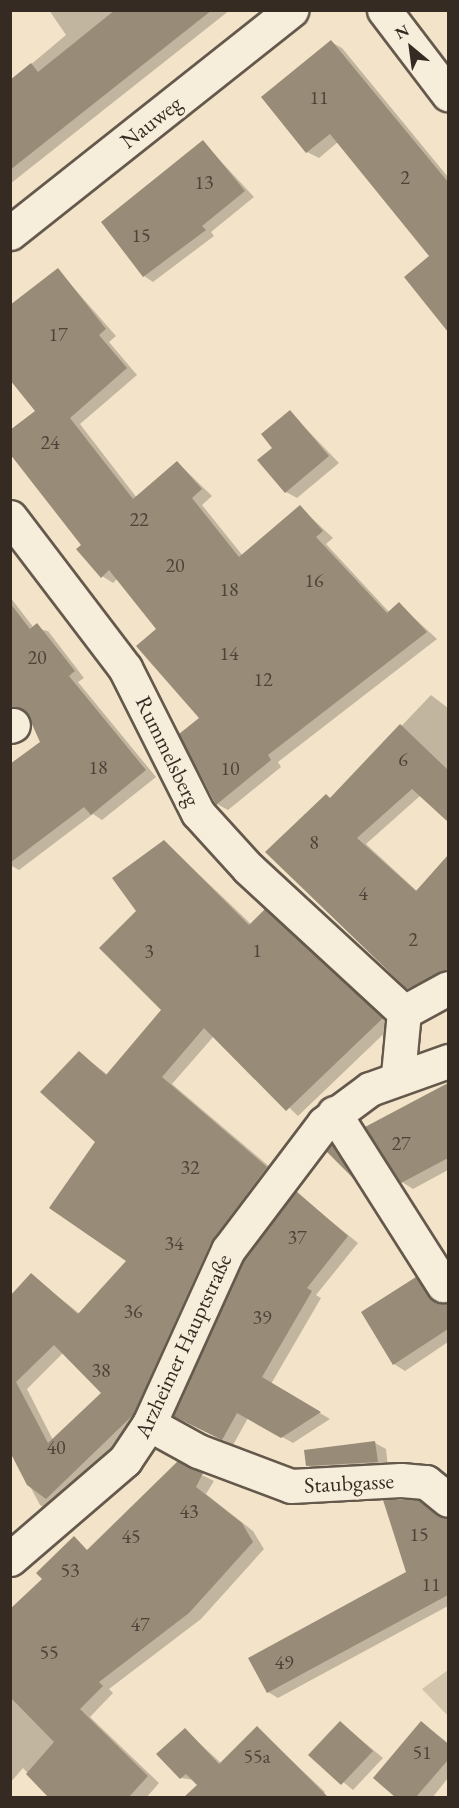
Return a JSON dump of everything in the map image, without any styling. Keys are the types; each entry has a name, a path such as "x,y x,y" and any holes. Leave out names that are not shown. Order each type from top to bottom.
{"street":[{"name":"Nauweg","path":"10,234 291,10"},
{"path":"384,10 448,94"},
{"name":"Rummelsberg","path":"10,517 125,668 198,813 248,868 404,1012"},
{"path":"398,1075 404,1012 448,988"},
{"name":"Arzheimer Hauptstraße","path":"10,1559 96,1489 125,1460 149,1424 228,1250 283,1171 334,1113 398,1075 448,1061"},
{"path":"334,1113 443,1286"},
{"name":"Staubgasse","path":"149,1424 198,1450 291,1486 400,1480 426,1482 448,1500"}],"shaded area":[{"path":"448,1670 448,1716 422,1689"}],"building":[{"path":"115,10 212,10 10,170 10,80 31,63 38,72"},
{"path":"331,40 448,182 448,332 404,277 429,256 330,134 306,153 261,97"},
{"path":"203,140 245,191 202,226 206,230 143,277 101,222"},
{"path":"58,268 106,329 99,335 127,368 70,418 133,499 177,461 202,489 192,498 239,557 300,505 323,531 316,537 387,613 399,602 427,632 268,755 271,760 216,805 179,734 199,718 136,646 156,629 109,570 101,578 76,549 81,545 10,454 10,430 35,411 10,380 10,305"},
{"path":"290,410 329,456 285,493 257,460 272,448 261,434"},
{"path":"10,603 30,629 37,623 75,671 69,676 146,770 91,815 84,807 10,863 10,764 40,742 26,711 10,706"},
{"path":"400,724 448,770 448,822 412,789 357,838 416,891 448,855 448,969 407,989 265,852 326,794 330,798"},
{"path":"164,840 249,925 265,909 383,1018 286,1111 204,1028 162,1077 267,1167 211,1242 133,1415 46,1499 27,1485 10,1452 10,1296 31,1273 78,1314 126,1261 49,1208 95,1142 40,1092 79,1051 106,1075 161,1010 99,948 136,911 112,878","holes":["54,1345 101,1393 48,1443 16,1382"]},
{"path":"448,1083 448,1158 401,1183 365,1127"},
{"path":"332,1145 353,1178 326,1151"},
{"path":"296,1191 348,1236 307,1288 312,1291 262,1377 321,1412 281,1438 237,1413 222,1440 173,1416 244,1260"},
{"path":"416,1277 434,1301 448,1302 448,1329 393,1365 361,1312"},
{"path":"375,1441 378,1462 306,1466 304,1450"},
{"path":"178,1461 203,1473 196,1487 242,1523 253,1542 189,1613 99,1682 103,1686 80,1709 148,1776 129,1797 48,1797 26,1774 54,1742 10,1697 10,1609 42,1579 36,1573 74,1536 87,1550"},
{"path":"383,1500 419,1500 448,1518 448,1595 267,1693 248,1658 406,1572"},
{"path":"340,1721 373,1751 341,1785 308,1755"},
{"path":"421,1721 448,1744 448,1760 416,1797 395,1797 373,1778"},
{"path":"257,1726 328,1797 184,1797 197,1785 186,1774 180,1779 156,1754 185,1728 219,1764"}]}
